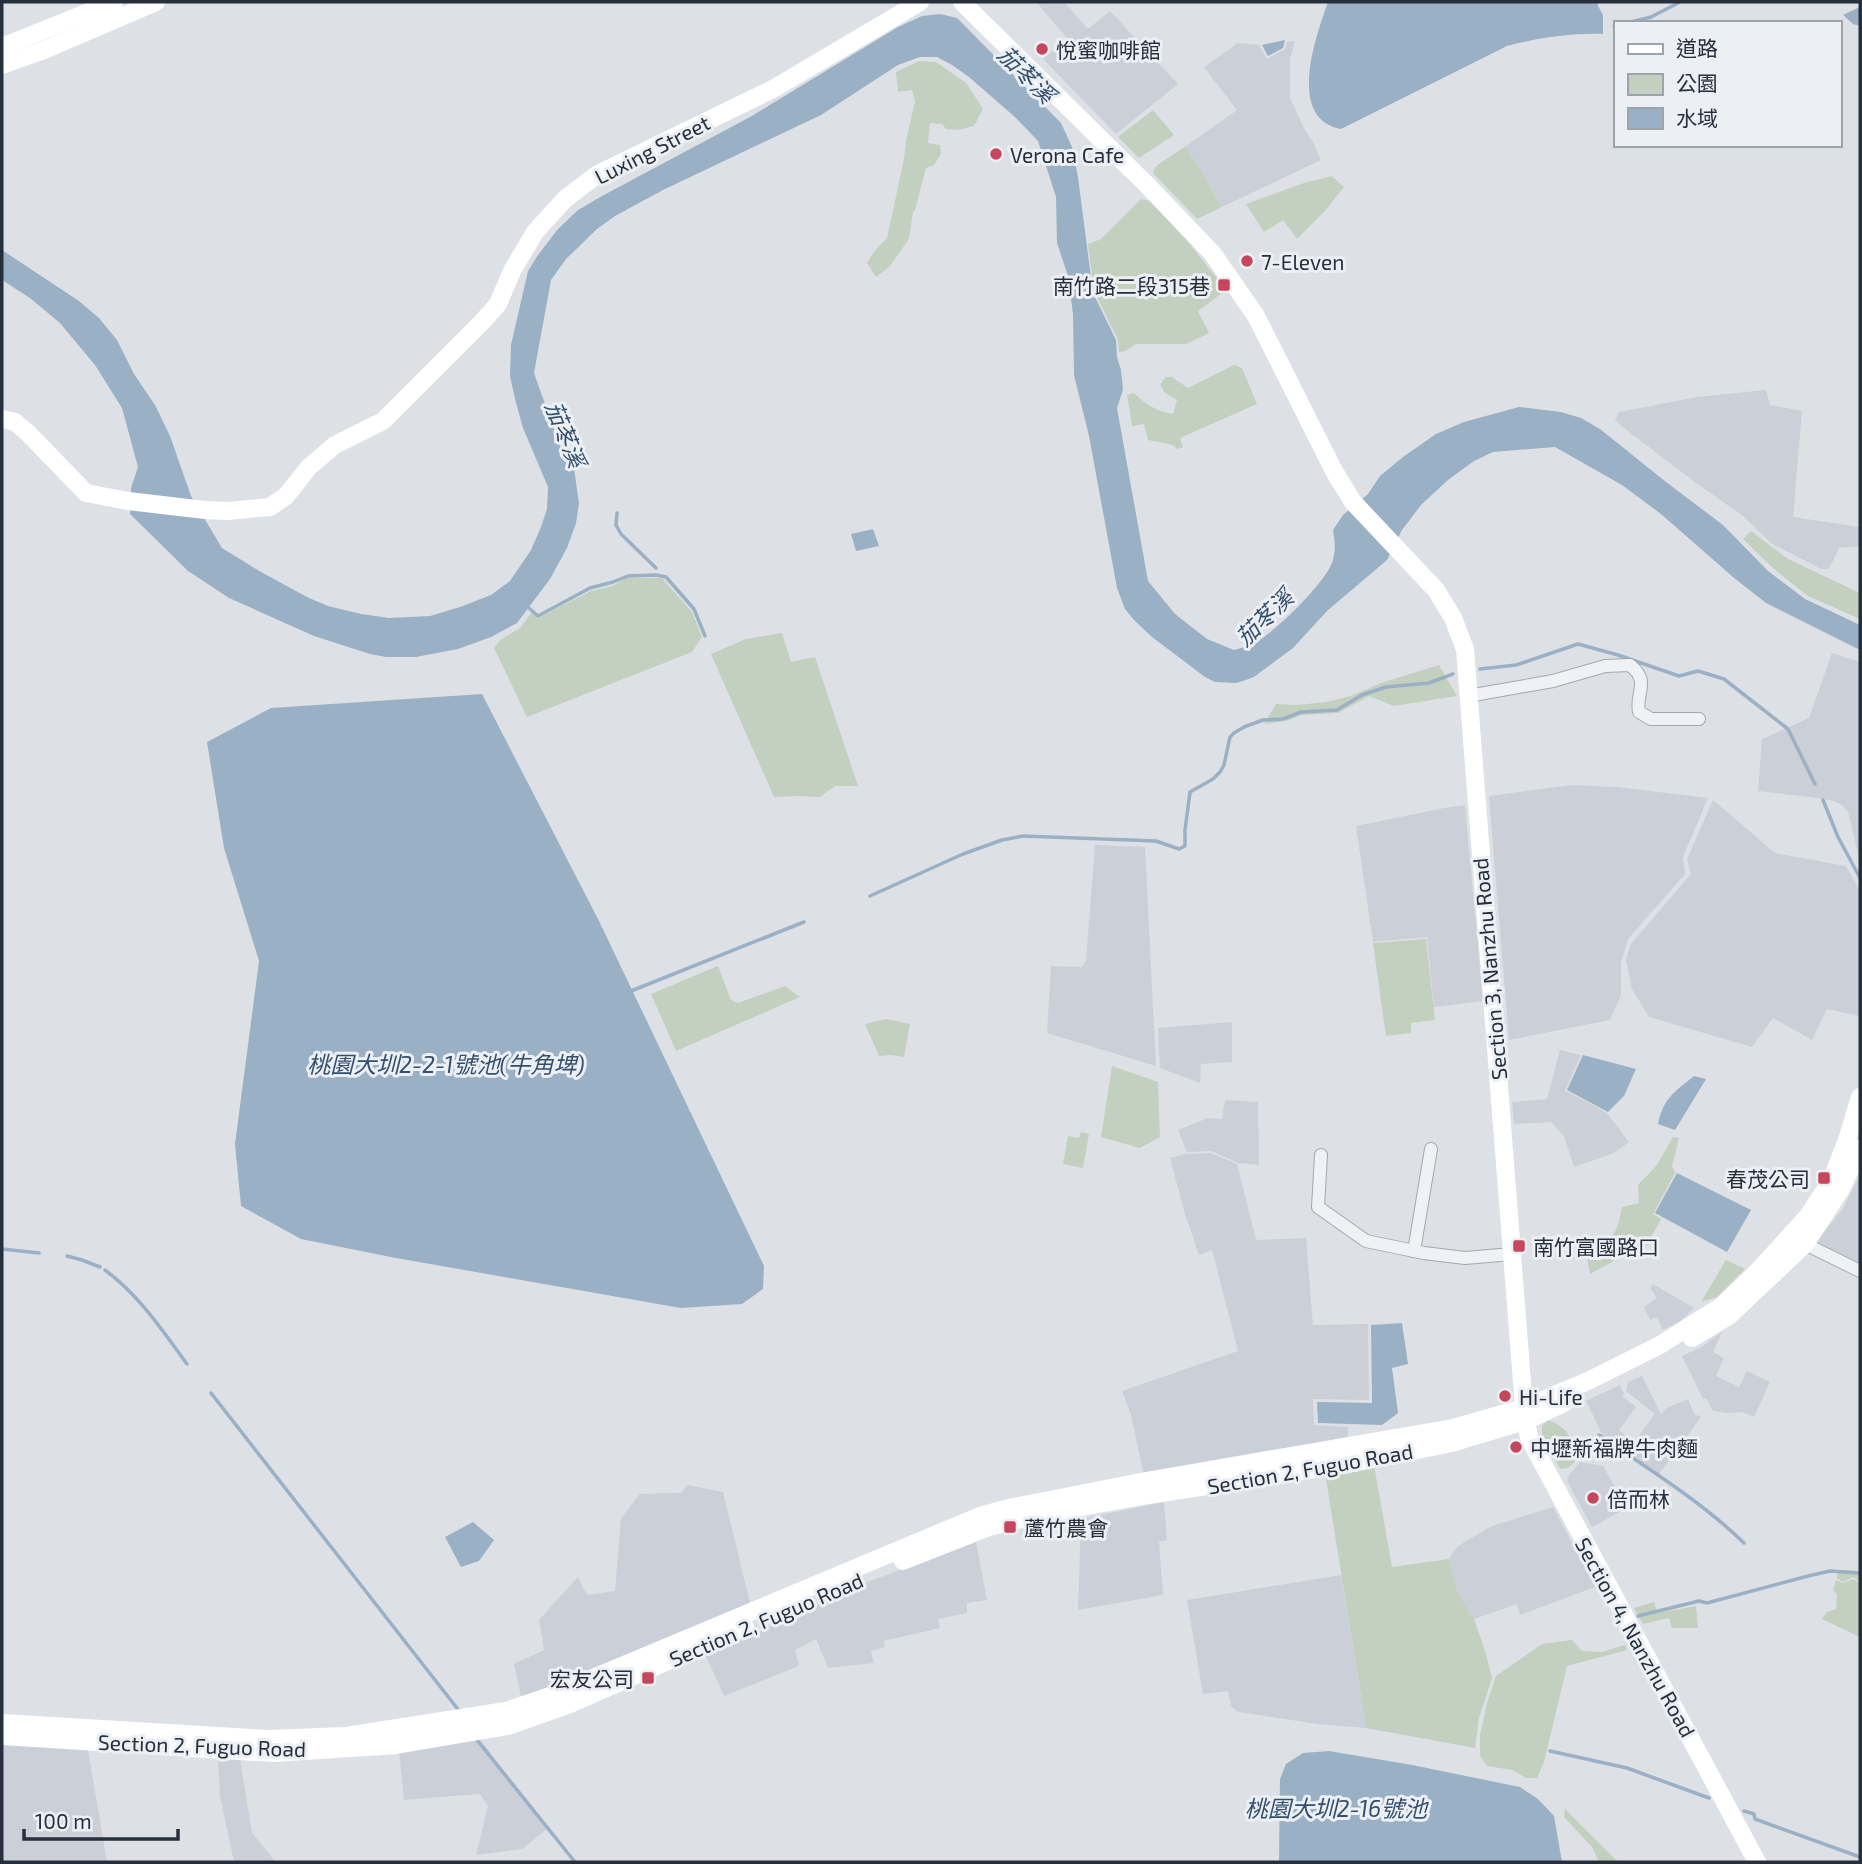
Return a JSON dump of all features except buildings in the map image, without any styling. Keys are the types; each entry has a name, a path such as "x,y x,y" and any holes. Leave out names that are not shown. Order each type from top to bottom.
{"street":[{"path":"2,47 114,2"},
{"path":"2,65 156,2"},
{"name":"Luxing Street","path":"2,419 15,422 28,433 86,493 205,510 270,507 286,496 309,467 335,445 383,421 482,322 498,304 512,271 535,232 565,199 598,174 773,89 920,2"},
{"name":"Section 3, Nanzhu Road","path":"962,2 1213,254 1256,316 1334,471 1353,502 1436,590 1453,618 1465,649 1525,1414"},
{"path":"1468,696 1553,681 1605,666 1630,665 1639,673 1641,680 1637,706 1639,712 1651,719 1699,719"},
{"path":"1799,1238 1808,1216 1831,1181 1860,1097"},
{"path":"1525,1414 1660,1345 1723,1305 1799,1238 1841,1189 1860,1148"},
{"path":"1414,1251 1431,1149"},
{"path":"1321,1155 1318,1207 1366,1241 1465,1258 1512,1254"},
{"path":"1799,1238 1860,1272"},
{"name":"Section 2, Fuguo Road","path":"2,1723 268,1739 346,1736 506,1711 562,1691 979,1516 1146,1481 1525,1414"},
{"name":"Section 2, Fuguo Road","path":"2,1737 274,1753 396,1745 508,1726 556,1709 825,1592 989,1527 1148,1495 1348,1464 1452,1443 1525,1414"},
{"name":"Section 4, Nanzhu Road","path":"1525,1414 1529,1438 1758,1862"}],"shaded area":[{"path":"1036,2 1064,2 1088,29 1110,11 1178,84 1116,134 1043,59 1067,38"},
{"path":"1295,41 1290,59 1290,98 1321,160 1222,207 1186,146 1237,110 1204,67 1238,43 1259,45 1267,59 1285,49 1287,42"},
{"path":"1766,390 1770,405 1802,411 1793,517 1860,527 1860,546 1839,548 1829,569 1821,569 1771,543 1743,516 1615,421 1619,412 1697,397"},
{"path":"1832,653 1860,662 1860,861 1848,812 1843,806 1834,801 1817,798 1758,791 1762,739 1809,718"},
{"path":"1572,785 1617,787 1708,798 1683,857 1685,874 1628,939 1621,962 1621,995 1610,1020 1509,1040 1489,796"},
{"path":"1713,800 1775,853 1846,866 1860,891 1860,1016 1827,1009 1812,1040 1773,1018 1752,1047 1649,1017 1632,989 1626,960 1631,944 1691,874 1687,859"},
{"path":"1465,805 1483,1001 1434,1007 1427,937 1373,942 1356,826"},
{"path":"1095,845 1145,847 1156,1066 1047,1033 1051,966 1082,967 1086,961"},
{"path":"1232,1022 1232,1062 1201,1064 1200,1083 1160,1068 1158,1028"},
{"path":"1560,1050 1581,1055 1565,1091 1607,1113 1629,1142 1614,1153 1574,1167 1564,1136 1551,1122 1514,1124 1512,1102 1547,1099"},
{"path":"1225,1100 1258,1102 1259,1165 1238,1163 1211,1151 1187,1152 1178,1130 1208,1118 1222,1119"},
{"path":"1211,1153 1237,1164 1256,1240 1306,1238 1313,1325 1368,1324 1369,1400 1313,1399 1314,1425 1348,1427 1347,1441 1144,1476 1131,1415 1122,1391 1238,1351 1212,1250 1199,1255 1170,1158 1185,1154"},
{"path":"1860,1175 1860,1266 1815,1243 1842,1210"},
{"path":"1653,1284 1694,1308 1680,1321 1663,1330 1657,1317 1650,1320 1644,1307 1657,1298 1650,1288"},
{"path":"1722,1332 1713,1352 1724,1358 1716,1376 1739,1387 1747,1371 1770,1382 1754,1417 1742,1412 1713,1411 1706,1398 1703,1399 1682,1356 1703,1346"},
{"path":"1642,1376 1661,1414 1667,1408 1688,1399 1694,1414 1701,1417 1659,1474 1627,1451 1655,1414 1626,1391 1628,1382"},
{"path":"1620,1385 1624,1394 1622,1396 1636,1407 1619,1430 1627,1437 1620,1446 1602,1434 1586,1401"},
{"path":"1580,1462 1603,1466 1627,1508 1592,1527 1567,1481"},
{"path":"688,1485 723,1492 750,1603 522,1701 514,1664 544,1650 539,1620 578,1577 587,1595 615,1591 621,1518 640,1494 681,1493"},
{"path":"1164,1502 1167,1540 1159,1542 1163,1595 1078,1610 1081,1519"},
{"path":"1553,1507 1595,1587 1520,1615 1517,1604 1474,1619 1458,1593 1449,1559 1458,1546 1492,1526"},
{"path":"976,1542 987,1600 967,1603 967,1613 938,1619 940,1628 884,1641 885,1647 871,1651 874,1663 828,1668 816,1639 795,1650 799,1666 724,1696 706,1656 870,1581"},
{"path":"1341,1575 1366,1728 1238,1712 1231,1706 1228,1691 1203,1694 1187,1600"},
{"path":"480,1739 547,1829 522,1849 476,1855 488,1806 480,1794 404,1800 399,1750"},
{"path":"2,1743 88,1750 107,1862 2,1862"},
{"path":"240,1759 252,1833 276,1862 234,1862 220,1796 218,1760"}],"green space":[{"path":"919,61 936,62 966,83 983,109 974,126 959,130 930,123 928,143 940,145 941,154 934,165 926,168 913,212 909,239 890,266 876,277 867,263 887,238 915,101 912,90 898,92 896,72"},
{"path":"1153,110 1174,135 1139,158 1118,137"},
{"path":"1186,146 1222,207 1197,219 1153,173 1156,166"},
{"path":"1332,176 1344,187 1297,239 1283,220 1264,232 1246,204 1304,183"},
{"path":"1141,199 1150,201 1189,243 1226,290 1198,311 1209,333 1186,344 1136,344 1119,352 1118,340 1094,291 1088,244 1101,239"},
{"path":"1234,365 1242,368 1257,404 1180,438 1183,447 1176,449 1173,445 1148,440 1144,424 1132,426 1127,395 1134,393 1152,407 1173,414 1177,400 1164,392 1160,384 1166,377 1172,377 1188,388"},
{"path":"1751,531 1788,559 1860,593 1860,619 1808,596 1774,569 1743,539"},
{"path":"627,578 662,578 692,612 702,637 692,652 527,717 494,648 500,640 520,628 532,612 538,618 591,591 612,586"},
{"path":"782,633 791,662 815,657 858,786 835,786 820,797 774,797 711,654 746,639"},
{"path":"1439,665 1457,696 1394,706 1369,696 1338,713 1301,715 1286,721 1264,724 1276,704 1326,702"},
{"path":"1426,939 1435,1020 1411,1023 1411,1033 1386,1036 1373,943"},
{"path":"718,966 731,1000 738,1003 785,986 800,997 676,1051 651,994"},
{"path":"886,1019 910,1024 904,1057 879,1056 865,1024"},
{"path":"1112,1066 1158,1082 1160,1137 1140,1148 1101,1137"},
{"path":"1081,1132 1089,1134 1083,1168 1063,1164 1068,1136 1079,1138"},
{"path":"1673,1137 1679,1138 1672,1166 1675,1173 1653,1214 1661,1219 1639,1259 1630,1252 1590,1274 1585,1246 1611,1236 1617,1228 1622,1207 1639,1203 1638,1185 1657,1165"},
{"path":"1726,1260 1745,1269 1717,1297 1701,1302"},
{"path":"1548,1420 1562,1427 1569,1436 1575,1462 1568,1468 1560,1469 1542,1435 1542,1426"},
{"path":"1374,1465 1392,1567 1449,1559 1458,1593 1474,1619 1492,1678 1479,1718 1475,1748 1366,1728 1325,1473"},
{"path":"1838,1570 1860,1571 1860,1582 1853,1577 1843,1582 1837,1578"},
{"path":"1853,1579 1860,1583 1860,1637 1822,1619 1827,1612 1836,1609 1837,1595 1833,1590 1836,1580 1843,1583"},
{"path":"1654,1602 1657,1613 1696,1606 1698,1628 1672,1628 1669,1618 1643,1624 1634,1608"},
{"path":"1572,1640 1582,1651 1602,1652 1625,1645 1627,1650 1567,1666 1544,1762 1537,1778 1526,1778 1512,1770 1487,1766 1480,1756 1480,1735 1496,1676 1542,1644"},
{"path":"1565,1809 1618,1862 1599,1862 1592,1847 1564,1817"}],"water":[{"path":"1328,2 1598,2 1603,15 1603,34 1555,37 1507,46 1341,129 1324,122 1314,110 1310,93 1312,54"},
{"path":"1860,7 1860,26 1853,24 1843,15"},
{"path":"940,14 957,18 1061,123 1072,147 1093,293 1116,340 1123,390 1117,408 1148,581 1175,614 1207,639 1234,650 1253,644 1275,629 1298,607 1327,572 1334,554 1333,530 1343,515 1368,494 1380,476 1436,434 1464,422 1519,407 1561,412 1581,418 1600,429 1723,525 1768,571 1805,599 1860,625 1860,650 1766,603 1661,514 1622,485 1555,447 1493,452 1474,461 1421,505 1402,530 1387,560 1327,611 1293,648 1254,677 1243,681 1215,682 1205,677 1134,620 1125,609 1117,588 1089,436 1074,375 1073,314 1068,276 1057,243 1056,197 1038,141 969,77 937,57 920,57 898,65 821,115 663,190 615,216 597,229 566,259 551,280 534,373 560,446 574,468 579,504 576,523 567,548 550,579 517,623 491,637 458,649 416,657 370,654 314,636 229,598 188,571 130,514 131,488 138,467 122,408 95,365 60,323 30,298 2,280 2,250 79,301 99,318 117,340 134,374 155,405 170,436 191,496 222,548 261,572 328,606 389,618 430,616 491,595 510,581 531,550 547,509 548,487 523,428 515,399 510,376 511,345 528,271 558,229 578,210 750,117 898,27 922,16"},
{"path":"1285,40 1283,48 1268,56 1262,45"},
{"path":"873,529 879,546 856,551 851,534"},
{"name":"桃園大圳2-2-1號池(牛角埤)","path":"482,694 599,921 764,1266 763,1289 742,1304 681,1308 396,1258 301,1239 241,1206 235,1144 259,961 224,848 207,742 271,708"},
{"path":"1583,1055 1636,1069 1624,1096 1608,1112 1567,1090"},
{"path":"1694,1076 1706,1079 1675,1130 1658,1124 1670,1097"},
{"path":"1677,1173 1751,1210 1727,1252 1655,1213"},
{"path":"1402,1323 1408,1364 1392,1368 1398,1413 1382,1425 1318,1423 1317,1402 1372,1403 1371,1325"},
{"path":"473,1522 494,1540 479,1561 461,1567 445,1537"},
{"name":"桃園大圳2-16號池","path":"1329,1751 1520,1787 1538,1799 1554,1816 1562,1862 1279,1862 1280,1779 1286,1764 1303,1753"}],"waterway":[{"path":"1635,21 1651,17 1680,2"},
{"path":"617,513 616,525 621,534 656,568"},
{"path":"529,608 538,616 590,588 628,576 656,575 666,577 694,609 705,636"},
{"path":"1480,669 1516,665 1578,644 1679,676 1698,671 1724,679 1788,729 1815,784"},
{"path":"870,896 963,854 1002,840 1023,836 1156,841 1179,849 1185,846 1190,792 1220,772 1230,737 1234,733 1263,720 1283,719 1301,712 1337,710 1362,695 1386,687 1429,683 1453,674"},
{"path":"1823,800 1838,837 1860,878"},
{"path":"631,991 804,922"},
{"path":"2,1249 39,1253"},
{"path":"67,1256 100,1267"},
{"path":"105,1270 139,1302 187,1364"},
{"path":"211,1393 460,1712"},
{"path":"1599,1435 1692,1500 1744,1543"},
{"path":"1638,1616 1699,1601 1707,1603 1830,1571 1860,1573"},
{"path":"477,1740 575,1862"},
{"path":"1550,1751 1627,1768 1709,1798"},
{"path":"1744,1811 1754,1814 1755,1819 1860,1857"}],"place":[{"name":"悅蜜咖啡館","path":"1042,49"},
{"name":"Verona Cafe","path":"996,154"},
{"name":"7-Eleven","path":"1247,261"},
{"name":"南竹路二段315巷","path":"1224,285"},
{"name":"春茂公司","path":"1824,1178"},
{"name":"南竹富國路口","path":"1519,1246"},
{"name":"Hi-Life","path":"1505,1396"},
{"name":"中壢新福牌牛肉麵","path":"1516,1447"},
{"name":"倍而林","path":"1593,1498"},
{"name":"蘆竹農會","path":"1010,1527"},
{"name":"宏友公司","path":"648,1678"}],"water label":[{"name":"茄苳溪","path":"1027,74"},
{"name":"茄苳溪","path":"566,434"},
{"name":"茄苳溪","path":"1264,617"}]}
